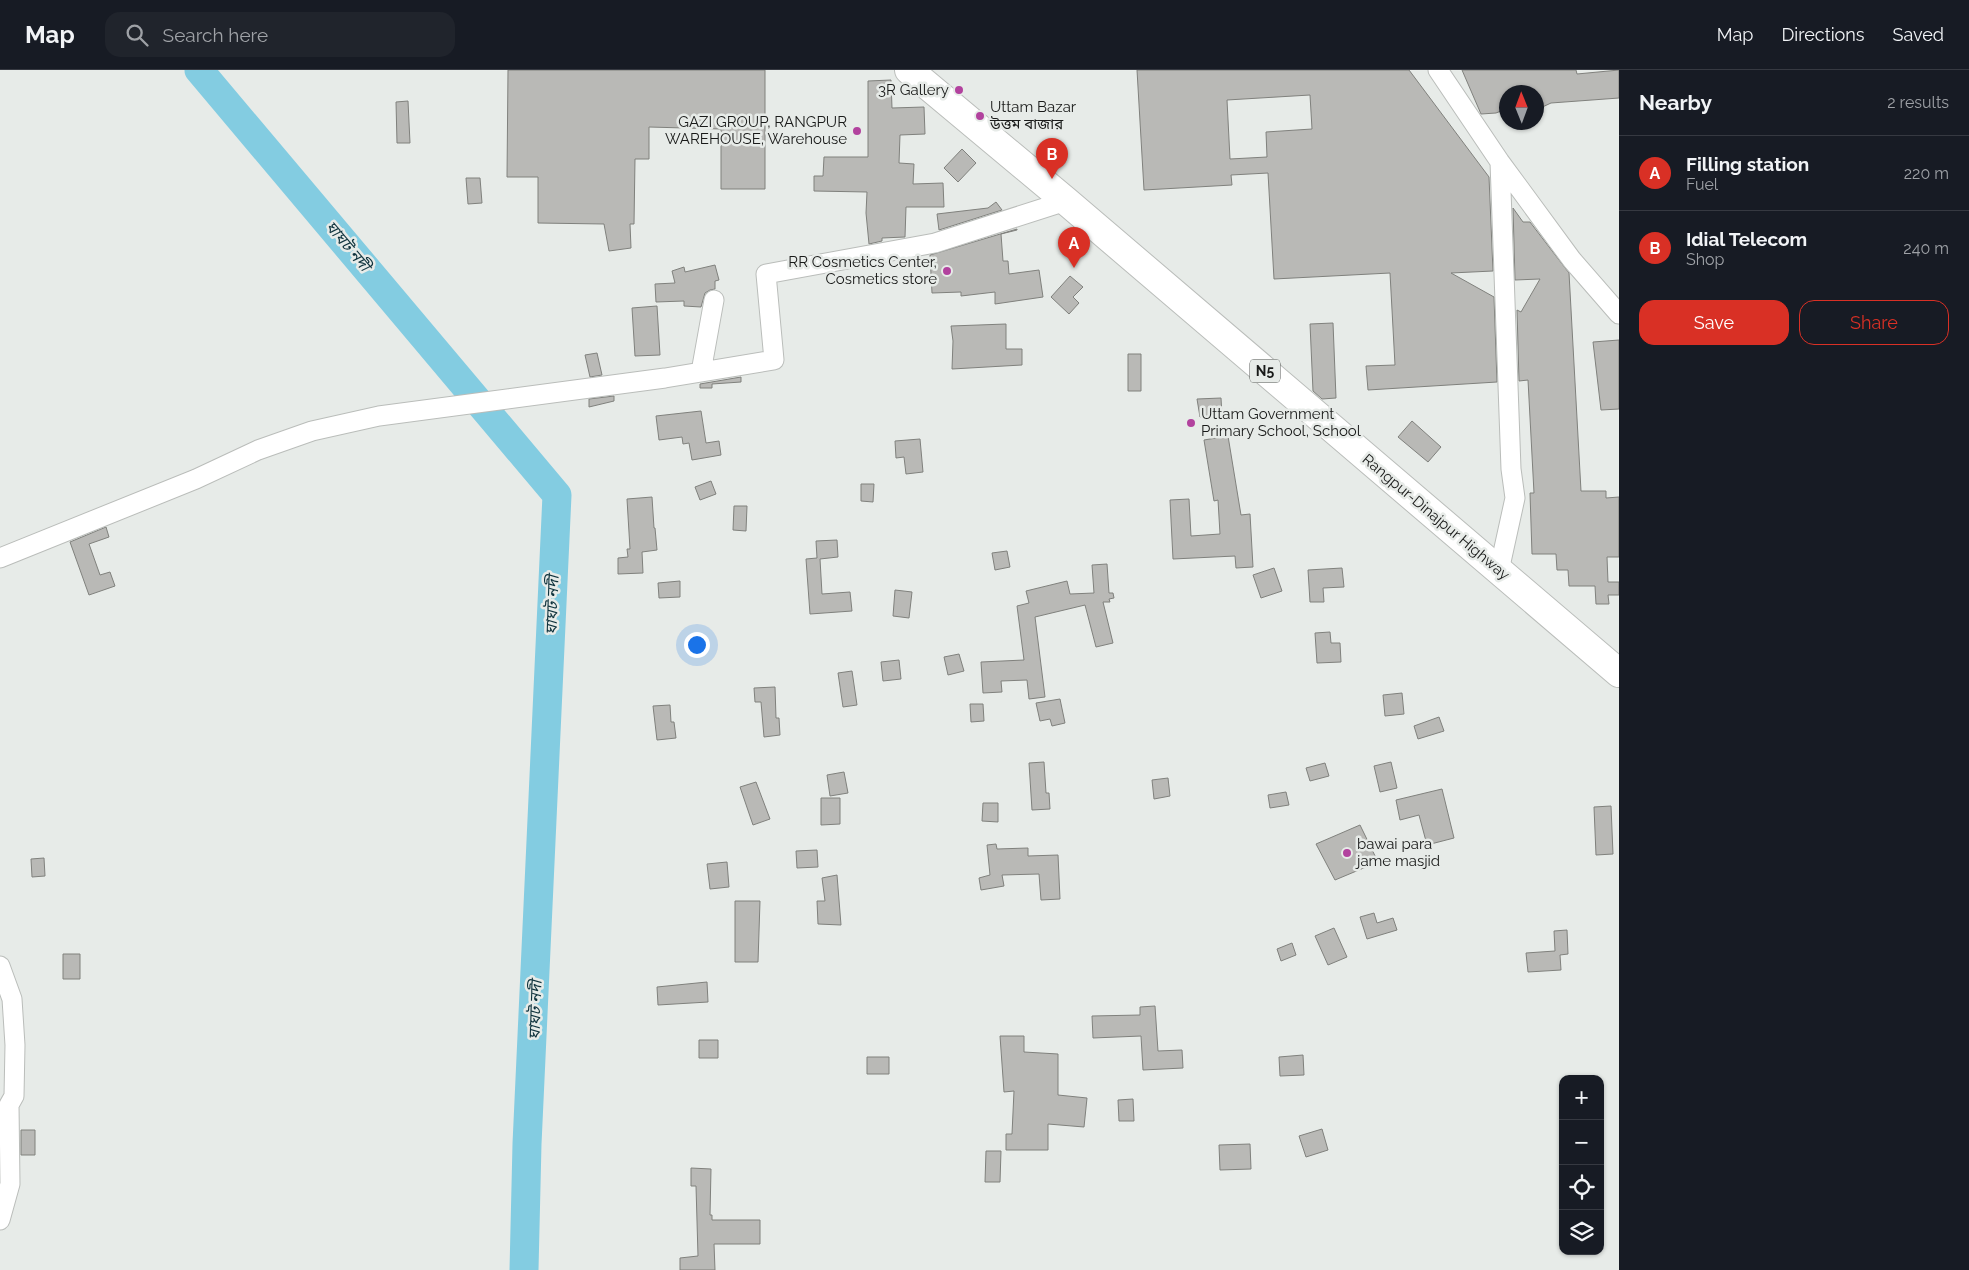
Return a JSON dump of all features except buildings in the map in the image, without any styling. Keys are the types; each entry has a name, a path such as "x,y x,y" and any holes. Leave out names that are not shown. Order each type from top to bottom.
{"highway":[{"name":"Rangpur-Dinajpur Highway","path":"912,70 1619,673"}],"street":[{"path":"1438,70 1500,162 1572,260 1619,314"},
{"path":"1499,571 1515,498 1511,469 1500,162"},
{"path":"0,558 196,479 258,450 312,431 379,416 701,372 774,360 766,274 935,243 1066,201"},
{"path":"701,372 714,300"},
{"path":"0,966 12,999 15,1045 14,1096 4,1105 10,1184 0,1220"}],"waterway":[{"name":"ঘাঘট নদী","path":"199,70 557,495 527,1144 524,1270"}],"place":[{"name":"3R Gallery","path":"959,90"},
{"name":"Uttam Bazar উত্তম বাজার","path":"980,116"},
{"name":"GAZI GROUP, RANGPUR WAREHOUSE, Warehouse","path":"857,131"},
{"name":"Idial Telecom","path":"1052,179"},
{"name":"Filling station","path":"1074,268"},
{"name":"RR Cosmetics Center, Cosmetics store","path":"947,271"},
{"name":"Uttam Government Primary School, School","path":"1191,423"},
{"name":"bawai para jame masjid","path":"1347,853"}]}
